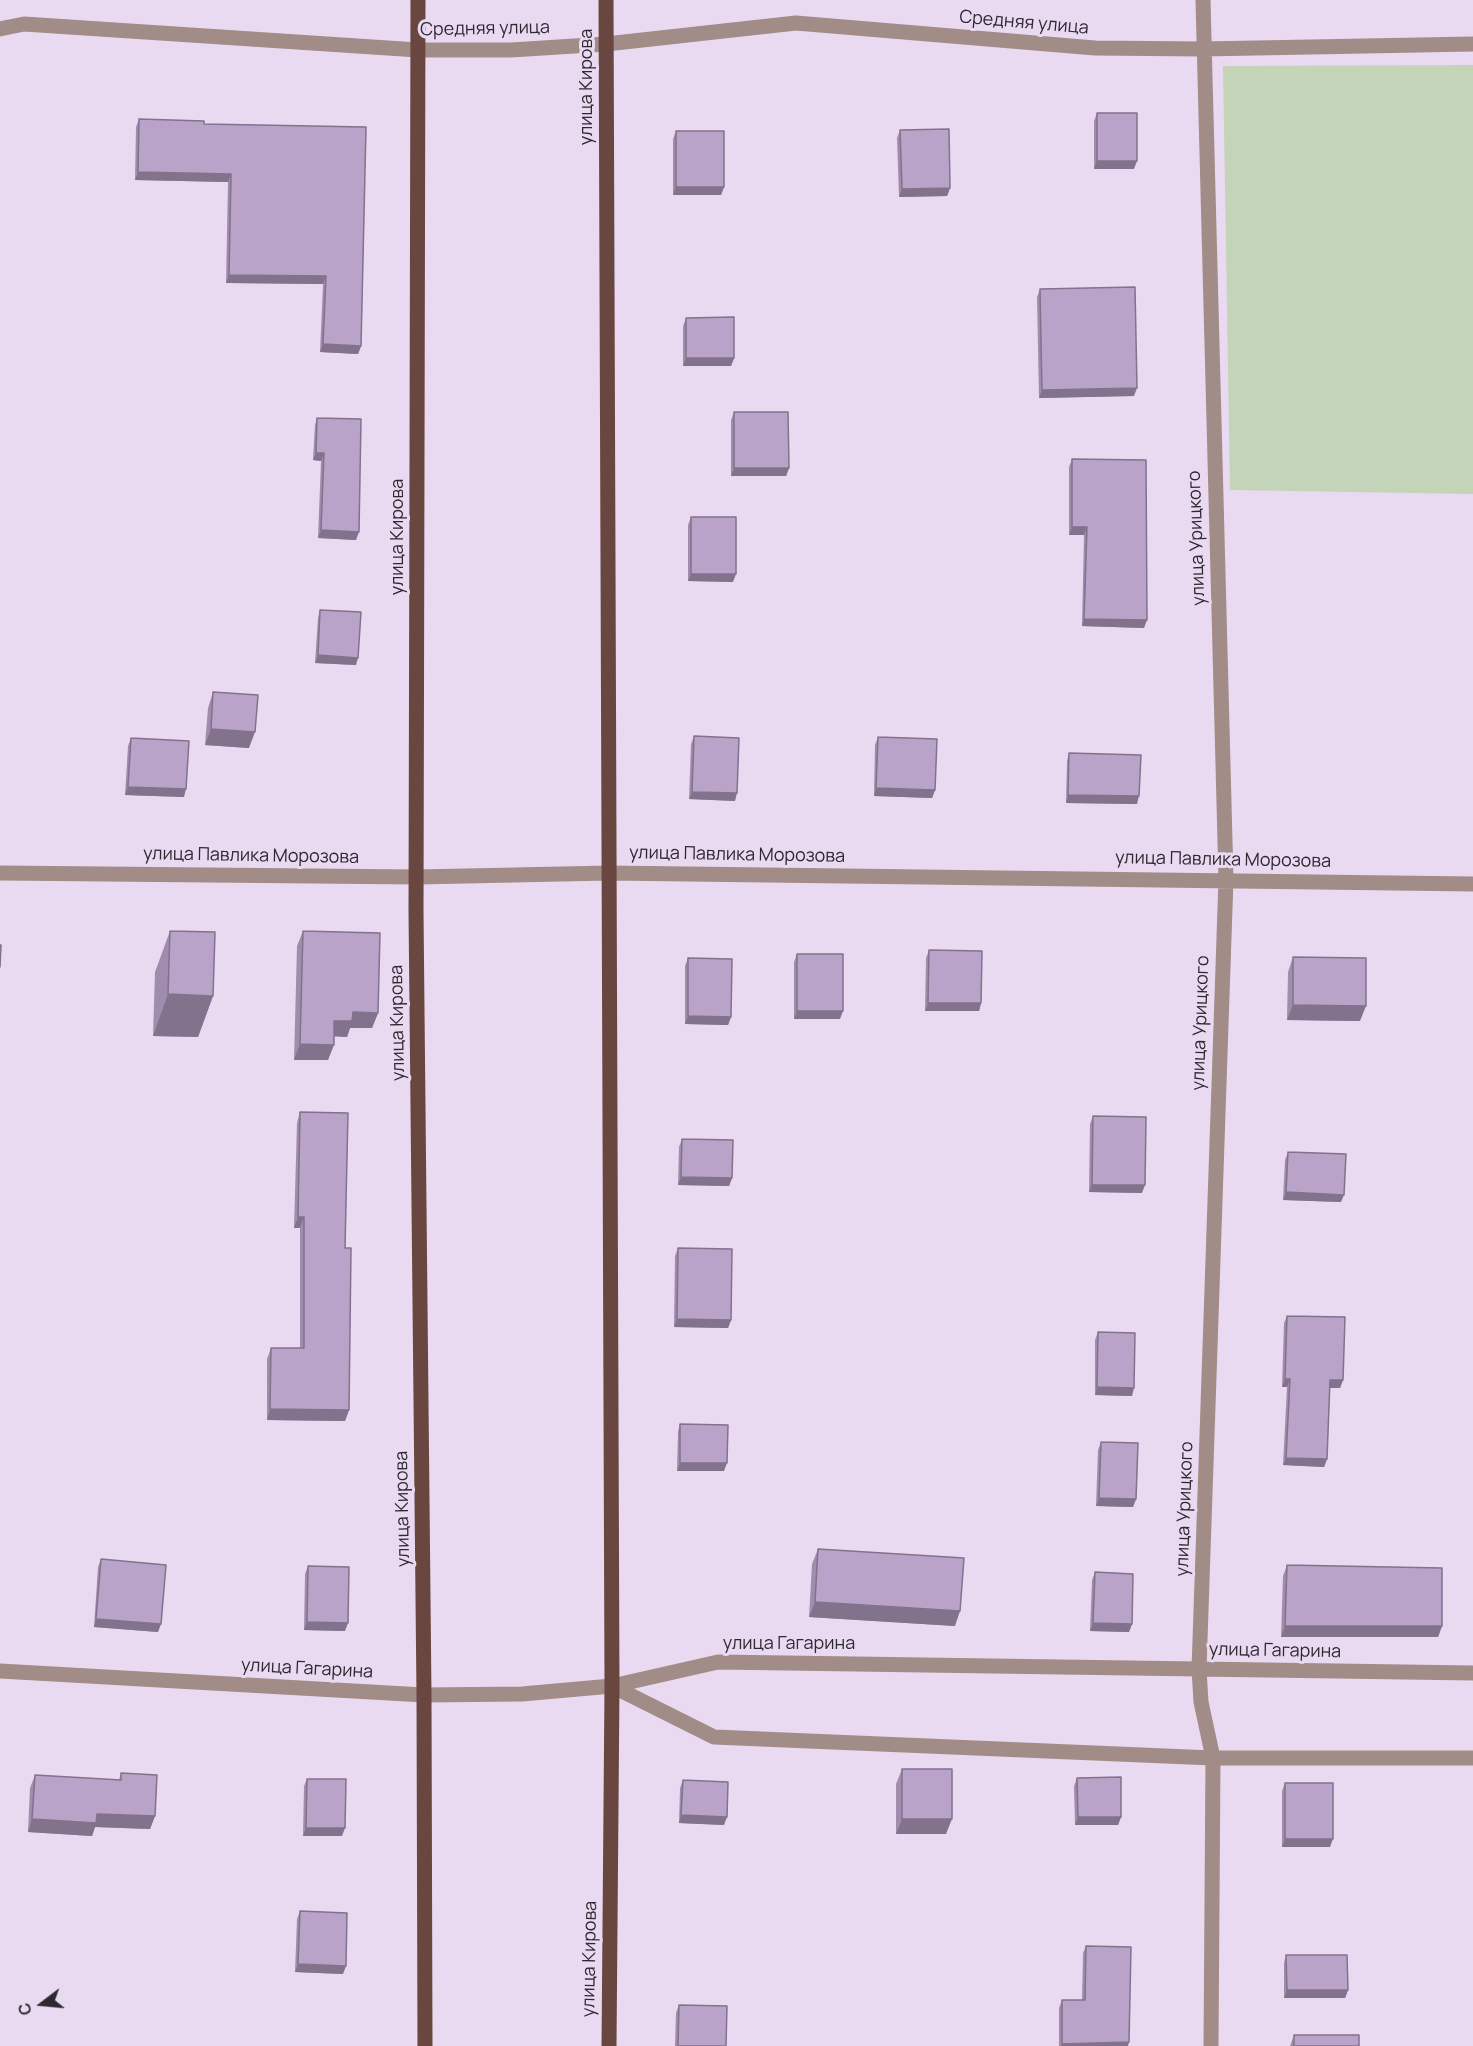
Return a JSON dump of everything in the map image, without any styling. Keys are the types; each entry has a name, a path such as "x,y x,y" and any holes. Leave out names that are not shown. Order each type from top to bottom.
{"main road":[{"name":"улица Кирова","path":"418,0 417,877 425,2046"},
{"name":"улица Кирова","path":"606,0 612,1686 609,2046"}],"street":[{"name":"улица Урицкого","path":"1203,0 1202,49 1226,879 1199,1670 1201,1702 1214,1758 1211,2046"},
{"name":"Средняя улица","path":"0,29 24,24 418,50 511,50 606,44 796,24 1095,48 1202,49 1473,44"},
{"name":"улица Павлика Морозова","path":"0,873 417,877 609,873 1226,879 1473,884"},
{"name":"улица Гагарина","path":"0,1671 424,1695 522,1694 612,1686 718,1662 1473,1672"},
{"path":"612,1686 714,1737 1214,1758 1473,1758"}],"green space":[{"path":"1473,65 1473,494 1230,490 1223,66"}],"building":[{"path":"1097,113 1137,113 1137,161 1097,161"},
{"path":"139,119 204,121 204,124 366,127 361,346 323,344 326,276 229,275 231,174 138,172"},
{"path":"949,129 950,188 902,189 900,130"},
{"path":"676,131 724,131 724,187 676,187"},
{"path":"1135,287 1137,388 1042,390 1040,289"},
{"path":"734,317 734,358 686,358 686,318"},
{"path":"734,412 788,412 789,468 734,468"},
{"path":"317,418 361,419 359,532 321,530 324,453 316,453"},
{"path":"1072,459 1146,460 1147,620 1084,619 1087,527 1072,527"},
{"path":"691,517 736,517 736,574 691,574"},
{"path":"320,610 361,612 358,658 318,655"},
{"path":"213,692 258,695 255,732 211,729"},
{"path":"694,736 739,738 737,793 692,792"},
{"path":"878,737 937,739 935,790 876,788"},
{"path":"131,738 189,741 186,789 128,787"},
{"path":"1069,753 1141,755 1139,796 1068,795"},
{"path":"170,931 215,932 213,996 168,994"},
{"path":"303,931 380,933 378,1013 353,1012 352,1021 334,1021 334,1045 300,1044"},
{"path":"929,950 982,951 981,1003 928,1003"},
{"path":"797,954 843,954 843,1011 797,1011"},
{"path":"1293,957 1366,958 1366,1006 1293,1005"},
{"path":"688,958 732,959 731,1017 688,1016"},
{"path":"300,1112 348,1113 345,1248 351,1248 349,1410 270,1409 271,1348 304,1348 304,1217 298,1217"},
{"path":"1093,1116 1146,1117 1145,1185 1092,1185"},
{"path":"682,1139 733,1140 732,1178 681,1177"},
{"path":"1288,1152 1346,1154 1344,1195 1286,1192"},
{"path":"678,1248 732,1249 731,1320 677,1319"},
{"path":"1287,1316 1345,1317 1343,1380 1330,1380 1327,1459 1286,1458 1290,1379 1285,1379"},
{"path":"1098,1332 1135,1333 1134,1388 1097,1387"},
{"path":"680,1424 728,1425 727,1463 680,1463"},
{"path":"1101,1442 1138,1443 1136,1499 1099,1498"},
{"path":"818,1549 964,1558 960,1611 815,1602"},
{"path":"101,1559 166,1565 161,1624 96,1619"},
{"path":"1287,1565 1442,1568 1442,1626 1285,1626"},
{"path":"308,1566 349,1567 348,1623 307,1622"},
{"path":"1095,1572 1133,1574 1132,1624 1093,1623"},
{"path":"902,1769 952,1769 952,1819 902,1819"},
{"path":"121,1773 157,1775 155,1816 97,1814 96,1823 32,1819 35,1775 121,1780"},
{"path":"1121,1777 1121,1817 1078,1817 1077,1778"},
{"path":"307,1779 346,1779 345,1828 306,1828"},
{"path":"683,1780 728,1782 727,1817 681,1815"},
{"path":"1285,1783 1333,1783 1333,1839 1285,1839"},
{"path":"300,1911 347,1913 346,1966 298,1964"},
{"path":"1086,1946 1131,1947 1129,2042 1062,2044 1062,2000 1085,2000"},
{"path":"1286,1955 1347,1955 1348,1990 1287,1990"},
{"path":"679,2005 727,2006 726,2046 678,2046"},
{"path":"1294,2035 1359,2035 1359,2046 1294,2046"}]}
